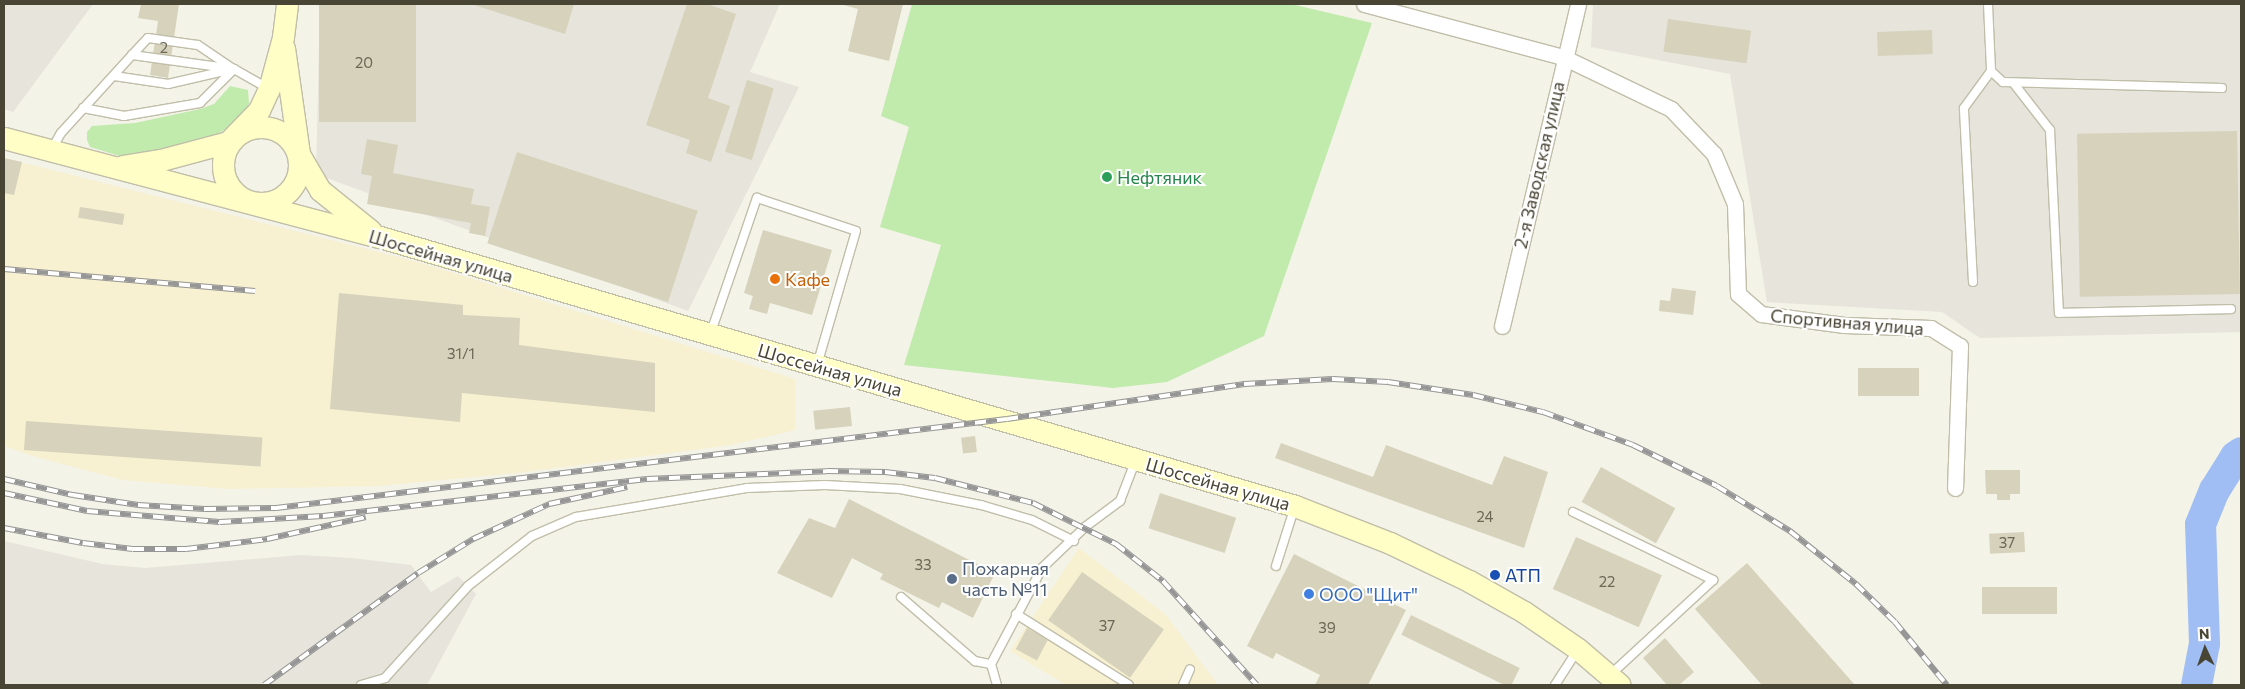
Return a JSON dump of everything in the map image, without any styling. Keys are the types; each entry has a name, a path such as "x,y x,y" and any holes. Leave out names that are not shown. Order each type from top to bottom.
{"main road":[{"path":"283,37 299,154 298,177 290,191 275,201 244,200 231,189 224,174 228,142 259,110 269,89 283,37 287,4"},
{"path":"112,168 161,160 228,142 256,127 271,128 285,135 299,154 320,190 380,237"},
{"name":"Шоссейная улица","path":"4,138 112,168 244,200 380,237 709,336 1007,420 1295,506 1390,543 1469,581 1524,612 1578,649 1615,680"}],"street":[{"name":"Спортивная улица","path":"1364,4 1563,57 1671,109 1714,154 1735,204 1738,294 1761,314 1844,325 1932,328 1960,346 1955,488"},
{"name":"2-я Заводская улица","path":"1502,326 1563,57 1578,4"}],"lane":[{"path":"1973,282 1964,108 1991,71 1988,4"},
{"path":"51,150 61,133 148,38 198,45 234,70 269,89"},
{"path":"132,55 234,70"},
{"path":"114,76 168,84 234,70"},
{"path":"84,108 124,116 200,103 234,70"},
{"path":"1991,71 2003,82 2015,85 2222,88"},
{"path":"2015,85 2050,130 2060,313 2231,309"},
{"path":"709,336 757,198 856,231 816,367"},
{"path":"997,685 991,664 1042,568 1074,540 1085,527 1120,501 1136,460"},
{"path":"361,685 384,678 468,586 532,536 576,517 747,488 825,484 900,489 982,505 1032,520 1074,540"},
{"path":"1276,566 1295,506"},
{"path":"1573,512 1713,580 1615,680"},
{"path":"901,597 975,661 991,664"},
{"path":"1016,614 1129,685"},
{"path":"1555,685 1578,649"},
{"path":"1183,685 1190,669"}],"shaded area":[{"path":"4,4 93,4 13,112 4,109"},
{"path":"320,4 780,4 750,72 799,87 688,311 316,174"},
{"path":"1593,4 2241,4 2241,332 1980,338 1942,312 1767,302 1730,74 1591,47"},
{"path":"4,158 418,262 795,379 795,430 731,445 525,472 379,486 229,489 123,480 36,457 4,446"},
{"path":"4,541 102,564 145,568 301,555 351,558 411,565 431,592 458,576 476,594 427,685 4,685"},
{"path":"1079,548 1166,615 1218,685 1066,685 1010,651"}],"green space":[{"name":"Нефтяник","path":"912,4 1291,4 1372,23 1264,336 1167,382 1113,388 904,365 941,245 880,227 909,127 881,116"},
{"path":"230,86 248,90 249,103 244,117 213,137 123,157 90,147 87,140 87,132 92,126 135,123 200,109 214,104"}],"building":[{"path":"141,4 179,4 168,78 150,75 158,21 138,18"},
{"path":"319,4 416,4 416,122 319,122"},
{"path":"471,4 574,4 565,34"},
{"path":"687,4 707,4 736,14 708,98 730,106 711,162 686,153 690,140 646,125"},
{"path":"840,4 903,4 889,61 848,51 858,9"},
{"path":"1668,19 1751,31 1747,63 1663,52"},
{"path":"1932,30 1933,54 1878,56 1877,32"},
{"path":"747,80 774,88 752,160 725,152"},
{"path":"2237,131 2240,294 2080,297 2077,134"},
{"path":"367,139 398,145 393,173 474,189 471,204 490,207 485,236 469,233 471,223 367,204 372,176 361,174"},
{"path":"517,152 698,211 668,302 487,243"},
{"path":"4,158 22,162 14,195 4,193"},
{"path":"80,207 124,214 123,225 78,218"},
{"path":"763,230 832,250 812,315 770,303 767,314 749,309 753,296 744,293"},
{"path":"1672,288 1696,291 1693,315 1659,311 1660,300 1670,301"},
{"path":"339,293 463,305 463,315 520,318 519,345 655,363 655,412 462,393 460,422 330,409"},
{"path":"1858,368 1919,368 1919,396 1858,396"},
{"path":"850,407 852,426 815,430 813,411"},
{"path":"26,421 262,438 260,466 24,450"},
{"path":"975,436 977,452 963,454 961,438"},
{"path":"1281,443 1373,477 1386,445 1492,485 1504,456 1548,472 1524,548 1275,458"},
{"path":"1601,467 1675,508 1656,543 1582,502"},
{"path":"1985,470 2020,470 2020,494 2010,494 2010,500 1997,500 1997,494 1986,494"},
{"path":"1160,493 1236,518 1225,553 1149,528"},
{"path":"849,499 995,573 973,618 942,602 939,608 880,579 883,574 852,558 832,598 777,573 809,518 835,528"},
{"path":"2024,532 2025,552 1990,554 1989,534"},
{"path":"1576,537 1662,575 1639,627 1553,589"},
{"path":"1294,554 1406,610 1368,685 1315,685 1320,675 1276,653 1273,659 1247,646"},
{"path":"1747,563 1855,685 1762,685 1695,609"},
{"path":"1082,572 1164,629 1130,678 1048,620"},
{"path":"1982,587 2057,587 2057,614 1982,614"},
{"path":"1411,615 1520,668 1511,685 1504,685 1401,635"},
{"path":"1027,628 1048,639 1037,660 1016,649"},
{"path":"1665,638 1694,672 1679,685 1667,685 1643,658"}],"waterway":[{"path":"2196,685 2204,643 2200,524 2214,490 2235,456 2241,452"}],"railway":[{"path":"4,269 255,291"},
{"path":"4,479 73,495 138,505 205,509 276,508 1007,419 1244,384 1333,379 1388,382 1473,395 1543,412 1633,445 1717,486 1790,531 1856,584 1895,622 1947,685"},
{"path":"4,493 87,511 220,522 323,516 647,479 827,471 885,472 935,478 1033,503 1116,544 1163,581 1257,685"},
{"path":"264,685 418,573 473,539 549,504 627,487"},
{"path":"4,528 83,543 133,549 186,549 267,539 366,517"}],"place":[{"name":"Нефтяник","path":"1107,177"},
{"name":"Кафе","path":"775,279"},
{"name":"АТП","path":"1495,575"},
{"name":"Пожарная часть №11","path":"952,579"},
{"name":"ООО \"Щит\"","path":"1309,594"}]}
